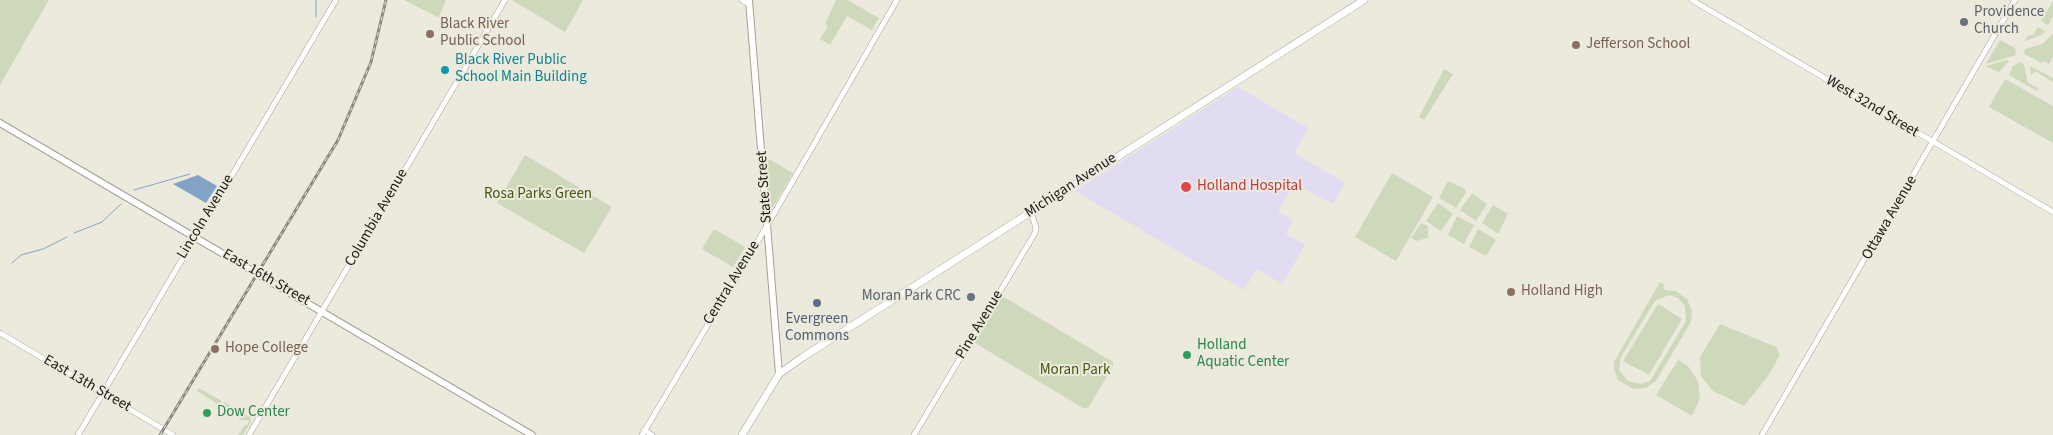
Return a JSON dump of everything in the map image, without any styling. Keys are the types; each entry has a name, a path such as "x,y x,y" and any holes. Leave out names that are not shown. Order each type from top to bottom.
{"main road":[{"name":"Michigan Avenue","path":"779,374 1364,0"},
{"name":"State Street","path":"749,2 779,374"},
{"name":"East 16th Street","path":"0,123 532,435"},
{"path":"742,435 779,374"}],"street":[{"name":"Lincoln Avenue","path":"78,435 194,236 336,0"},
{"name":"Columbia Avenue","path":"249,435 505,0"},
{"path":"742,0 749,2"},
{"name":"Central Avenue","path":"643,433 768,224 897,0"},
{"name":"West 32nd Street","path":"1692,0 2053,212"},
{"name":"Ottawa Avenue","path":"1762,435 1934,143 2015,0"},
{"name":"Pine Avenue","path":"914,435 1032,240 1036,228 1031,212"},
{"name":"East 13th Street","path":"0,333 174,435"},
{"path":"643,433 652,435"}],"shaded area":[{"name":"Holland Hospital","path":"1238,87 1308,128 1294,153 1345,183 1333,204 1294,184 1278,211 1293,221 1286,234 1305,245 1282,284 1257,269 1244,290 1075,191"}],"green space":[{"path":"0,0 49,0 0,85"},
{"path":"404,0 446,0 439,17 437,17"},
{"path":"512,0 583,0 565,32"},
{"path":"836,0 848,0 879,18 872,30 847,16 830,45 820,39 828,26 825,24"},
{"path":"2053,1 2053,16 2048,25 2041,21"},
{"path":"2038,27 2045,31 2042,35 2025,41 2028,36 2033,35"},
{"path":"2053,34 2053,57 2049,64 2043,61 2041,63 2024,54 2025,49 2042,44"},
{"path":"2000,40 2015,48 2016,55 1986,64"},
{"path":"2009,61 1999,72 1985,66"},
{"path":"2020,62 2024,65 2028,83 2038,88 2037,91 2009,75 2013,66"},
{"path":"2030,66 2053,78 2053,82 2035,71 2031,75"},
{"path":"1444,69 1453,74 1424,120 1419,117"},
{"path":"2005,79 2053,106 2053,143 1989,107"},
{"name":"Rosa Parks Green","path":"525,155 612,207 584,253 497,203"},
{"path":"765,157 793,173 769,214"},
{"path":"1392,173 1433,197 1396,261 1355,237"},
{"path":"1448,181 1465,189 1466,192 1456,208 1439,198"},
{"path":"1472,193 1487,204 1476,221 1460,210"},
{"path":"1438,203 1453,214 1441,231 1426,221"},
{"path":"1493,205 1508,214 1498,234 1482,223"},
{"path":"1457,216 1474,225 1464,244 1448,235"},
{"path":"1421,223 1428,226 1428,238 1416,241 1411,238"},
{"path":"714,229 745,247 733,267 702,249"},
{"path":"1478,229 1496,240 1486,256 1469,247"},
{"path":"1660,282 1665,285 1663,288 1666,290 1676,291 1687,299 1692,311 1691,322 1656,381 1646,388 1633,389 1618,380 1614,369 1614,362","holes":["1669,295 1678,298 1685,306 1686,321 1650,381 1640,384 1628,381 1619,370 1621,357 1655,301"]},
{"name":"Moran Park","path":"1004,297 1113,362 1113,366 1088,408 1083,408 975,343 999,299"},
{"path":"1658,304 1682,319 1649,375 1623,361"},
{"path":"1720,324 1776,347 1780,355 1768,376 1744,406 1713,391 1701,376 1700,357"},
{"path":"1678,360 1688,366 1698,381 1700,399 1692,416 1656,395"},
{"path":"199,388 222,401 219,405 197,391"},
{"path":"224,402 250,417 251,422 243,435 238,435 244,426 248,424 249,420 241,420 226,411 228,409 223,404"}],"water":[{"path":"198,175 217,186 206,203 173,184"}],"waterway":[{"path":"316,0 316,17"},
{"path":"134,190 190,174"},
{"path":"74,233 102,222 121,204"},
{"path":"12,263 21,255 43,249 67,237"}],"railway":[{"path":"160,435 338,140 371,62 386,0"}],"place":[{"name":"Providence Church","path":"1964,22"},
{"name":"Black River Public School","path":"430,34"},
{"name":"Jefferson School","path":"1576,45"},
{"name":"Black River Public School Main Building","path":"445,70"},
{"name":"Holland Hospital","path":"1186,187"},
{"name":"Holland High","path":"1511,292"},
{"name":"Moran Park CRC","path":"971,297"},
{"name":"Evergreen Commons","path":"817,303"},
{"name":"Hope College","path":"215,349"},
{"name":"Holland Aquatic Center","path":"1187,355"},
{"name":"Dow Center","path":"207,413"}]}
